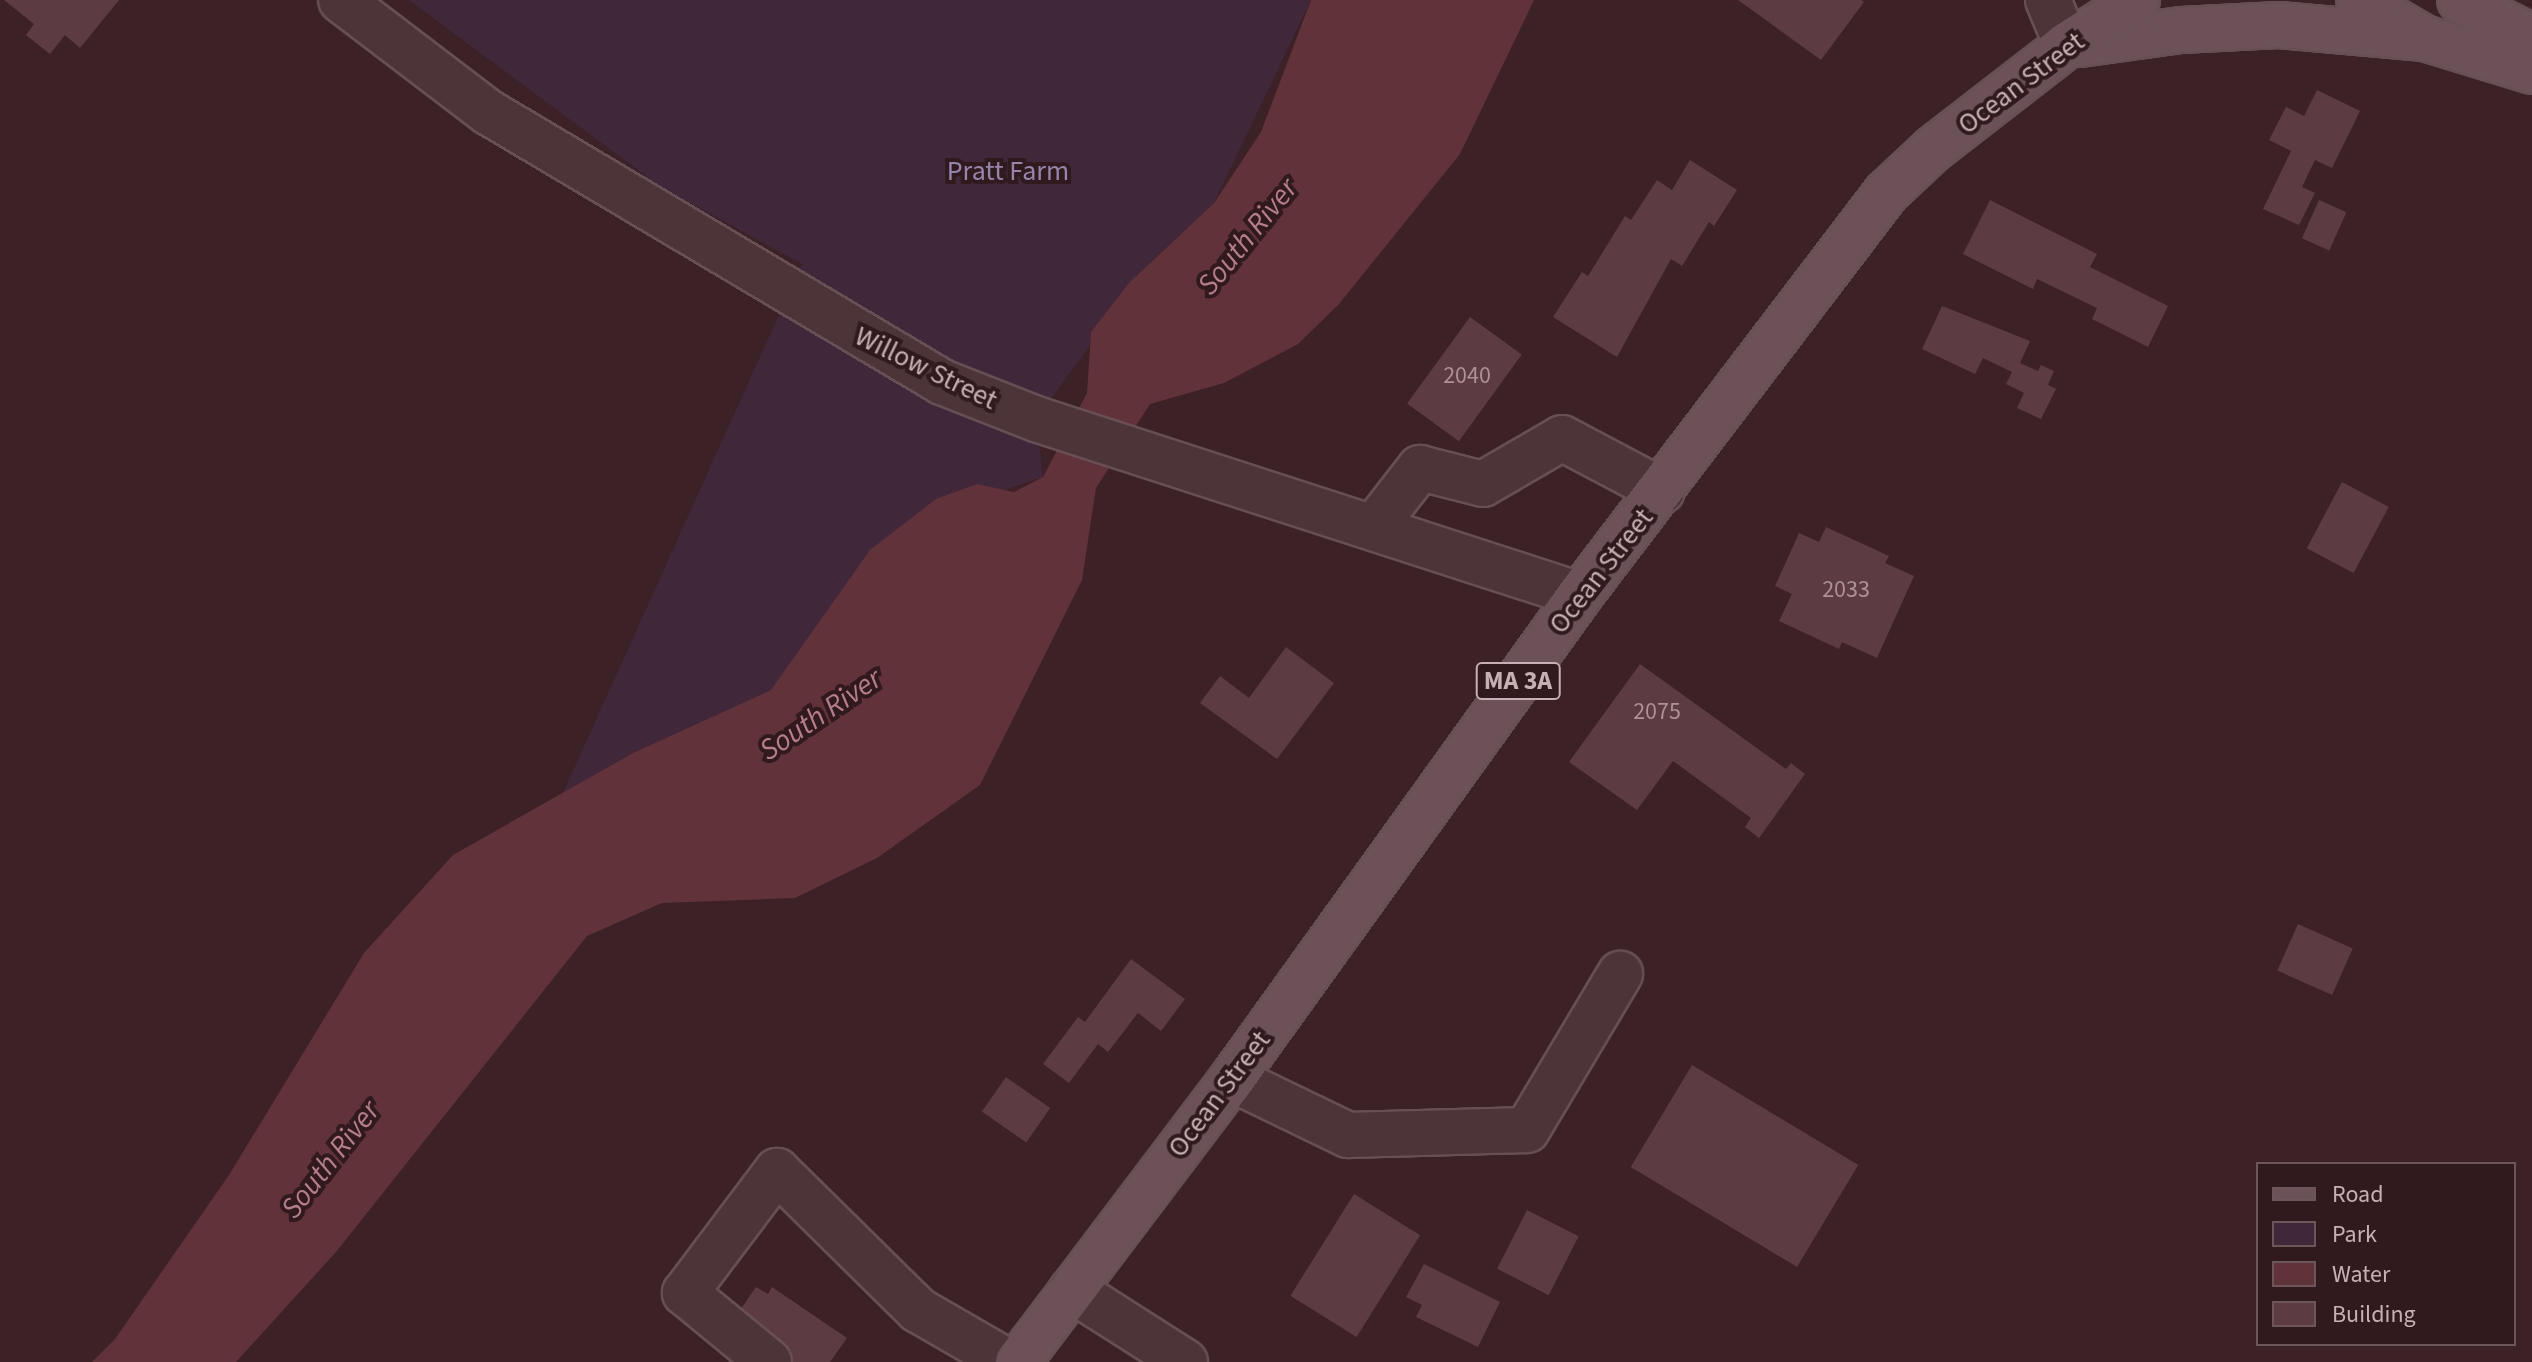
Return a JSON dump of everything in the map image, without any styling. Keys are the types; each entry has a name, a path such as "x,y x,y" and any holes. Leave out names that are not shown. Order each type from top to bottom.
{"main road":[{"name":"Ocean Street","path":"1018,1362 1232,1079 1580,595 1886,193 1933,149 2067,45 2137,0"},
{"path":"2359,0 2424,38"},
{"path":"2460,0 2529,47"},
{"path":"2488,0 2529,47"},
{"path":"2067,45 2181,30 2279,25 2529,47"}],"street":[{"name":"Willow Street","path":"341,0 488,112 854,334 942,382 1036,419 1580,595"},
{"path":"2048,0 2067,45"},
{"path":"1374,527 1420,468 1483,484 1562,438 1662,491"},
{"path":"1232,1079 1348,1135 1527,1130 1620,974"},
{"path":"769,1362 685,1293 777,1171 918,1310 1008,1362"},
{"path":"1072,1290 1185,1362"}],"green space":[{"name":"Pratt Farm","path":"409,0 1311,0 1214,203 1153,260 1036,419 1043,477 902,525 771,690 633,753 563,793 802,264 658,185"}],"water":[{"name":"South River","path":"1311,0 1534,0 1460,154 1339,304 1298,344 1224,383 1150,404 1096,488 1082,580 980,785 877,858 795,898 662,903 587,936 336,1252 236,1362 92,1362 115,1339 229,1175 364,953 453,855 633,753 771,690 870,550 936,499 977,484 1014,492 1043,477 1087,393 1091,332 1129,283 1214,203 1261,132"}],"building":[{"path":"4,0 119,0 80,48 65,35 50,54 26,35 34,24"},
{"path":"1738,0 1861,0 1864,2 1821,60"},
{"path":"2317,90 2360,111 2332,168 2315,160 2302,187 2315,193 2299,225 2263,209 2291,151 2269,140 2286,107 2304,116"},
{"path":"1690,160 1737,190 1714,226 1709,222 1682,266 1671,259 1617,357 1553,317 1582,272 1588,276 1625,216 1631,220 1657,180 1672,190"},
{"path":"1990,200 2097,254 2090,267 2168,306 2148,347 2092,319 2097,308 2037,279 2033,289 1963,254"},
{"path":"2319,200 2346,212 2329,251 2302,238"},
{"path":"1942,306 2030,341 2020,363 2038,371 2041,365 2054,371 2048,385 2056,389 2041,419 2017,408 2024,393 2006,384 2012,372 1983,358 1975,374 1922,349"},
{"path":"1470,317 1522,355 1459,441 1407,404"},
{"path":"2342,482 2389,507 2354,573 2307,548"},
{"path":"1826,527 1889,556 1885,563 1914,576 1877,658 1842,642 1839,649 1779,621 1792,594 1775,586 1799,533 1819,542"},
{"path":"1286,647 1334,683 1277,759 1200,703 1220,676 1249,698"},
{"path":"1640,664 1786,769 1791,763 1805,774 1759,838 1745,827 1751,818 1673,761 1637,810 1569,762"},
{"path":"2298,924 2353,948 2332,995 2277,971"},
{"path":"1131,959 1185,999 1161,1031 1138,1013 1108,1052 1098,1044 1069,1083 1043,1064 1078,1017 1085,1022"},
{"path":"1692,1065 1858,1165 1797,1267 1631,1167"},
{"path":"1006,1077 1050,1108 1026,1142 982,1111"},
{"path":"1354,1194 1420,1235 1357,1337 1290,1296"},
{"path":"1527,1210 1579,1236 1549,1295 1497,1269"},
{"path":"1424,1264 1500,1302 1478,1347 1416,1317 1422,1305 1406,1297"},
{"path":"756,1287 768,1294 772,1287 847,1338 830,1362 789,1362 738,1313"}]}
